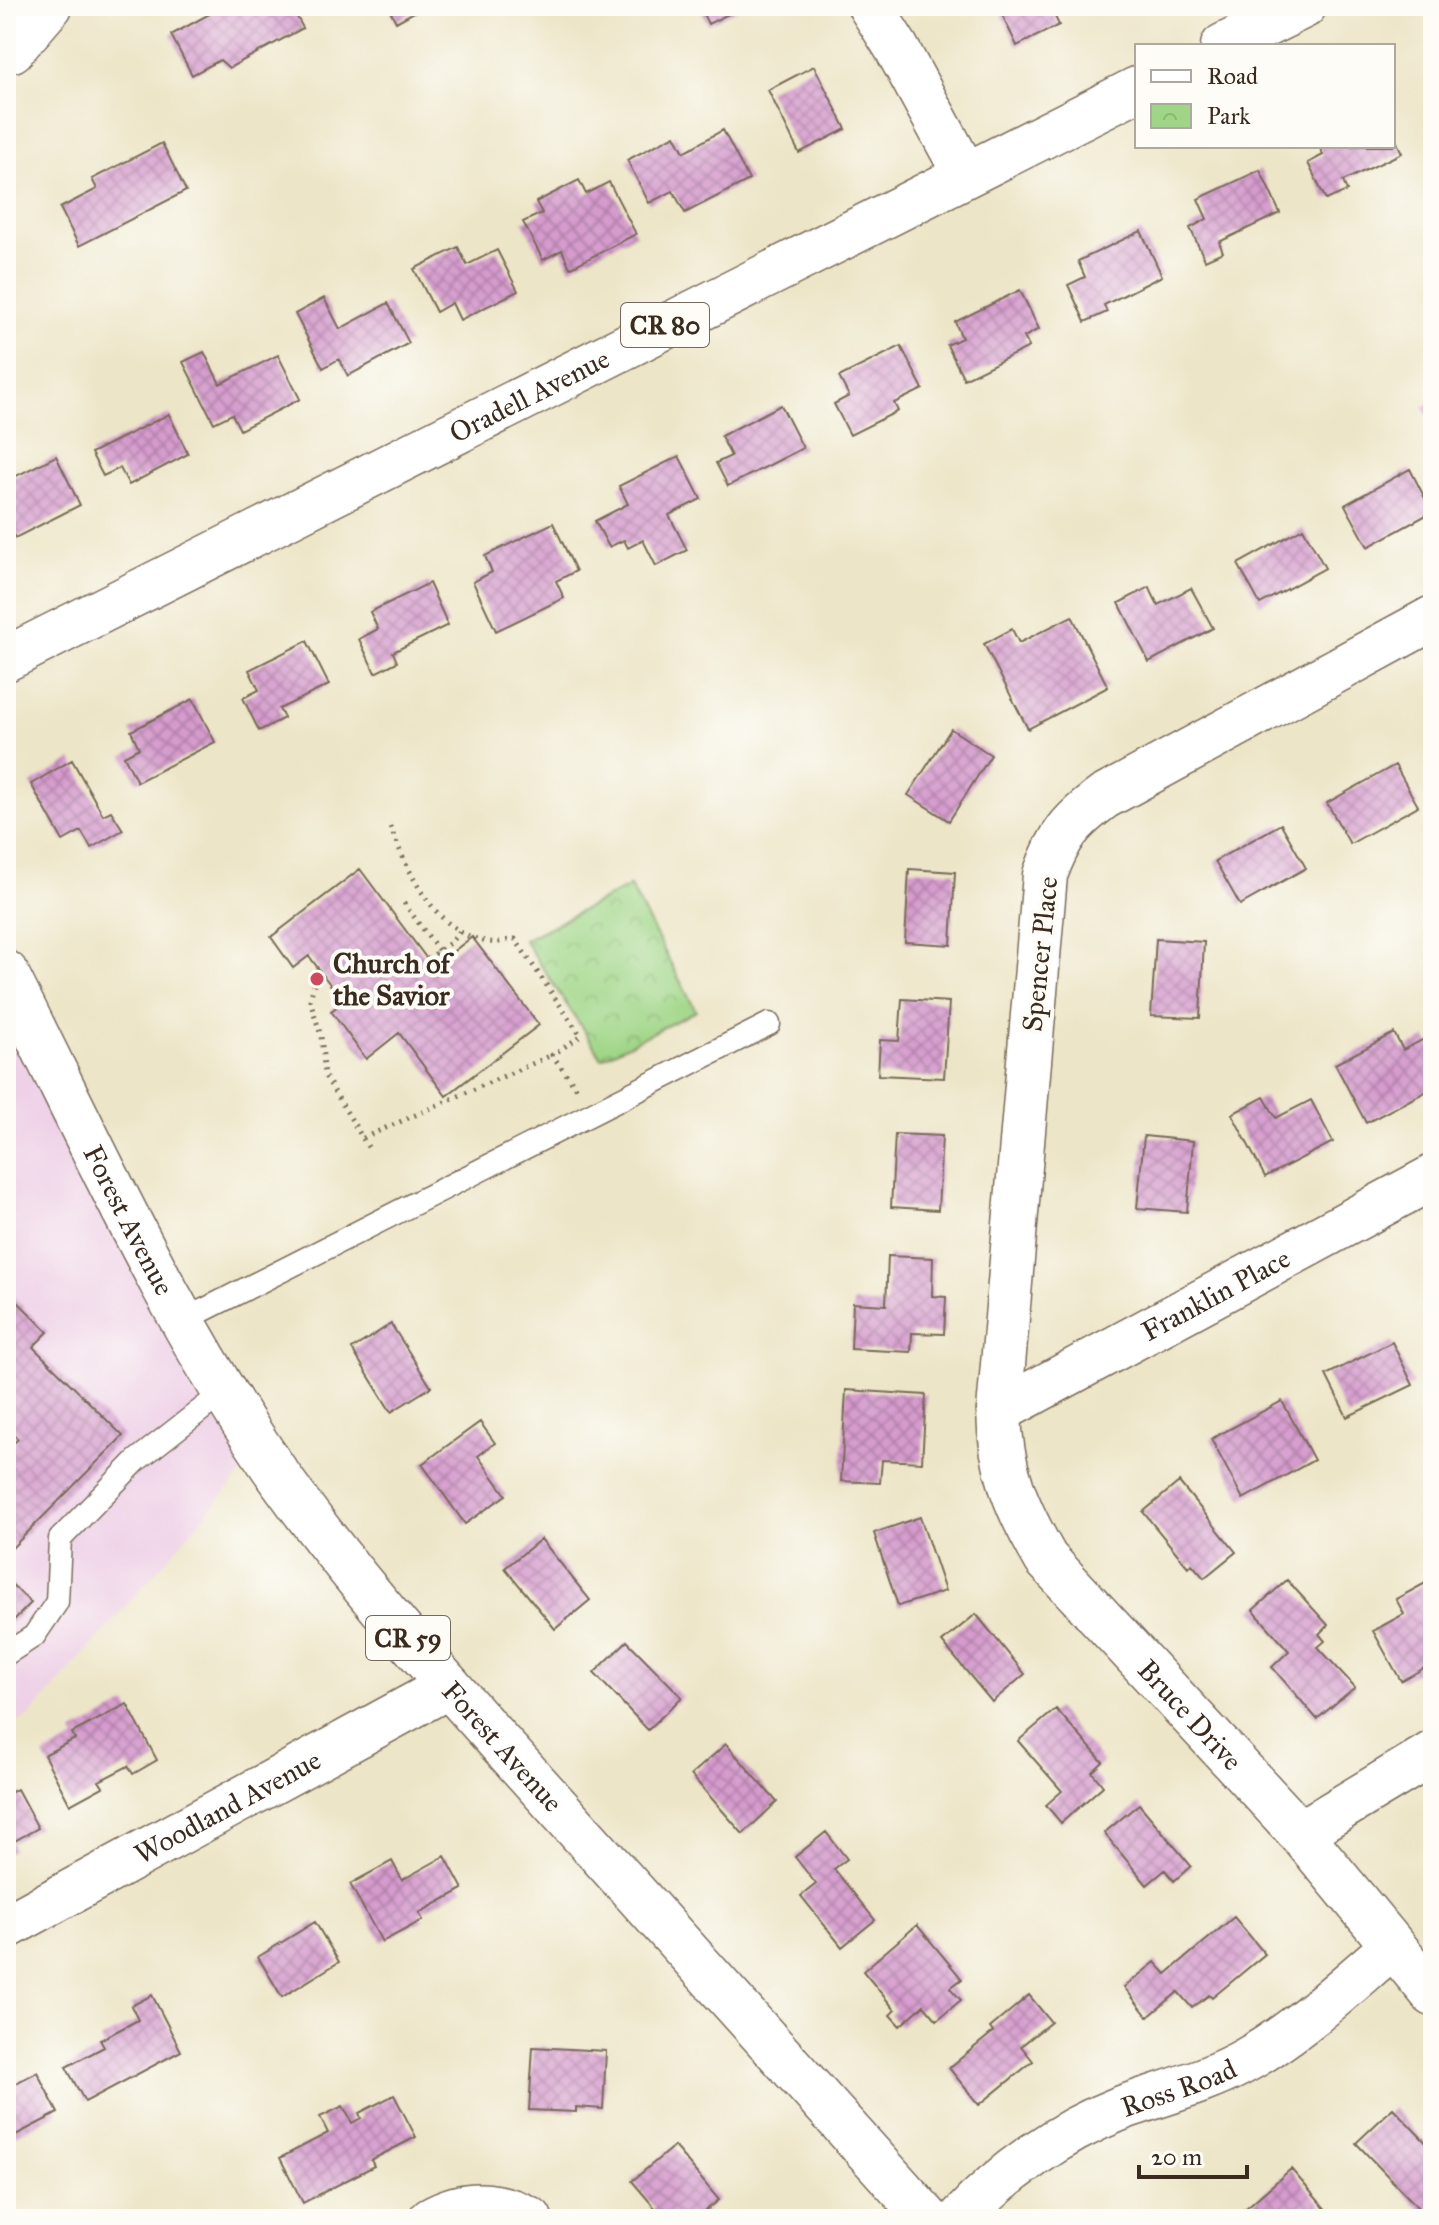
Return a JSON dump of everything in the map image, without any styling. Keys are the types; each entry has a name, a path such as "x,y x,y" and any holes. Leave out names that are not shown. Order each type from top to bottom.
{"street":[{"path":"12,50 50,6"},
{"path":"870,6 965,174"},
{"path":"1227,44 1304,6"},
{"name":"Oradell Avenue","path":"6,659 1135,90"},
{"name":"Spencer Place","path":"999,1411 1045,875 1055,846 1077,816 1104,797 1433,618"},
{"name":"Forest Avenue","path":"6,973 142,1249 224,1392 282,1480 342,1561 449,1686 928,2219"},
{"name":"Franklin Place","path":"999,1411 1433,1177"},
{"name":"Bruce Drive","path":"999,1411 1006,1472 1021,1516 1046,1559 1300,1833 1433,1994"},
{"name":"Woodland Avenue","path":"6,1927 449,1686"},
{"path":"1300,1833 1433,1753"},
{"name":"Ross Road","path":"960,2219 1014,2170 1063,2137 1116,2110 1238,2064 1288,2033 1393,1946"},
{"path":"431,2219 450,2209 480,2204 509,2208 530,2219"}],"lane":[{"path":"181,1319 769,1024"},
{"path":"6,1654 34,1636 57,1602 60,1539 137,1460 224,1392"}],"path":[{"path":"363,1138 552,1055 581,1036 515,939 490,942 461,930 438,913 410,874 390,827"},
{"path":"404,903 439,951"},
{"path":"428,959 461,930"},
{"path":"318,968 310,1000 321,1036 325,1076 371,1152"},
{"path":"552,1055 579,1091"}],"shaded area":[{"path":"6,973 262,1450 29,1717 6,1726"}],"green space":[{"path":"630,886 696,1011 602,1058 524,940"}],"building":[{"path":"224,6 291,6 303,28 229,68 220,60 192,75 171,35"},
{"path":"388,6 425,6 396,22"},
{"path":"699,6 745,6 708,24"},
{"path":"998,6 1050,6 1059,25 1017,46"},
{"path":"814,66 846,129 799,153 768,90"},
{"path":"723,130 749,180 685,213 673,191 649,203 627,160 675,135 684,152"},
{"path":"1395,138 1402,153 1343,181 1347,191 1326,200 1308,163 1323,155 1320,148 1395,148"},
{"path":"162,143 186,191 79,246 60,208 97,189 92,179"},
{"path":"1260,170 1280,213 1219,242 1223,252 1205,260 1190,228 1207,219 1198,199"},
{"path":"579,180 586,194 609,182 636,234 570,268 562,250 543,260 523,222 542,213 536,202"},
{"path":"1141,231 1162,276 1104,305 1107,312 1085,322 1068,285 1085,277 1078,261"},
{"path":"458,247 467,265 497,250 518,291 460,320 452,303 436,312 414,269"},
{"path":"1020,290 1039,329 1024,337 1029,347 964,379 947,345 962,338 955,322"},
{"path":"324,298 340,329 388,303 409,343 348,376 339,359 323,368 295,314"},
{"path":"901,346 923,389 894,403 898,411 850,435 834,404 849,396 839,377"},
{"path":"204,352 220,384 278,355 300,399 240,430 232,414 214,423 183,362"},
{"path":"1433,402 1433,426 1423,407"},
{"path":"781,405 803,448 728,486 716,463 731,456 721,436"},
{"path":"169,414 188,454 129,485 120,468 103,476 91,453"},
{"path":"56,456 80,505 15,538 6,523 6,481"},
{"path":"679,456 701,499 669,515 687,550 656,566 643,540 628,548 624,540 609,547 595,521 628,504 619,486"},
{"path":"1410,469 1432,512 1368,547 1345,505"},
{"path":"553,523 576,571 556,581 564,598 496,631 473,582 492,572 485,556"},
{"path":"1303,528 1325,568 1260,604 1238,564"},
{"path":"429,583 448,625 393,652 397,662 375,673 359,639 378,629 370,612"},
{"path":"1149,587 1158,605 1191,588 1213,628 1149,662 1119,603"},
{"path":"1072,616 1108,687 1028,729 984,644 1012,629 1019,643"},
{"path":"307,641 329,685 279,709 284,718 259,731 243,698 259,690 249,670"},
{"path":"193,699 215,742 137,782 124,756 139,748 131,731"},
{"path":"951,729 991,755 949,821 908,795"},
{"path":"72,760 103,815 111,811 123,830 91,848 81,831 63,841 31,784"},
{"path":"1395,765 1418,806 1350,844 1327,803"},
{"path":"1281,824 1306,868 1240,905 1215,861"},
{"path":"360,869 433,967 472,937 539,1025 446,1096 399,1033 366,1059 331,1011 343,1002 309,956 293,968 271,937"},
{"path":"909,869 955,872 951,945 905,942"},
{"path":"1156,939 1204,942 1200,1018 1151,1016"},
{"path":"902,999 949,1002 944,1078 878,1075 880,1040 899,1041"},
{"path":"1394,1033 1403,1050 1426,1038 1433,1050 1433,1088 1366,1123 1335,1064"},
{"path":"1264,1097 1276,1118 1311,1100 1333,1142 1265,1177 1232,1114"},
{"path":"895,1134 942,1136 938,1210 891,1207"},
{"path":"1144,1136 1193,1141 1187,1212 1137,1208"},
{"path":"888,1256 933,1258 932,1296 946,1297 944,1334 912,1333 911,1352 851,1349 853,1303 886,1305"},
{"path":"6,1290 48,1332 33,1347 123,1436 6,1554 6,1451 18,1439 6,1427"},
{"path":"391,1324 431,1387 391,1412 352,1349"},
{"path":"1392,1342 1413,1385 1347,1417 1326,1375"},
{"path":"846,1390 926,1395 922,1462 882,1460 880,1483 841,1481"},
{"path":"1282,1401 1314,1460 1243,1499 1211,1439"},
{"path":"480,1422 495,1443 478,1456 506,1495 465,1524 422,1464"},
{"path":"1179,1482 1236,1552 1204,1578 1192,1564 1188,1567 1143,1512"},
{"path":"920,1517 945,1591 898,1606 874,1533"},
{"path":"541,1539 590,1600 555,1629 505,1568"},
{"path":"6,1579 31,1603 6,1628"},
{"path":"1433,1579 1433,1663 1401,1681 1373,1631 1404,1614 1396,1599"},
{"path":"1287,1580 1328,1625 1319,1634 1325,1641 1318,1647 1355,1687 1317,1719 1272,1667 1289,1651 1253,1610"},
{"path":"976,1614 1025,1674 992,1702 942,1642"},
{"path":"627,1641 682,1697 648,1730 594,1673"},
{"path":"127,1704 157,1760 133,1774 128,1766 99,1781 103,1787 70,1805 44,1755 75,1739 72,1733"},
{"path":"1056,1709 1103,1762 1092,1772 1103,1786 1061,1823 1046,1805 1062,1791 1018,1741"},
{"path":"726,1744 777,1802 743,1834 691,1775"},
{"path":"17,1789 38,1828 11,1843 14,1849 6,1854 6,1795"},
{"path":"1139,1804 1191,1866 1174,1881 1165,1870 1147,1885 1104,1833"},
{"path":"826,1832 847,1859 834,1869 875,1920 842,1947 801,1896 816,1884 795,1857"},
{"path":"445,1856 463,1889 419,1913 423,1920 382,1942 350,1884 392,1861 402,1880"},
{"path":"1234,1917 1265,1954 1212,1998 1209,1995 1192,2008 1178,1992 1148,2017 1124,1987 1155,1962 1166,1974"},
{"path":"315,1922 339,1962 282,1997 258,1957"},
{"path":"917,1925 962,1979 950,1988 961,2000 937,2020 924,2005 900,2026 890,2015 895,2010 863,1971"},
{"path":"152,1995 181,2051 85,2102 66,2067 104,2047 100,2040 138,2020 131,2006"},
{"path":"1029,1995 1051,2022 1021,2046 1033,2061 979,2105 949,2068 993,2032 990,2028"},
{"path":"533,2047 606,2051 603,2109 576,2107 576,2112 529,2110"},
{"path":"37,2072 58,2113 6,2140 6,2088"},
{"path":"394,2095 416,2137 371,2160 374,2166 303,2203 280,2158 328,2133 320,2117 343,2106 352,2123 361,2118 359,2113"},
{"path":"1393,2108 1433,2150 1433,2208 1425,2215 1356,2143"},
{"path":"674,2146 719,2200 704,2212 710,2219 656,2219 650,2212 655,2208 632,2181"},
{"path":"1291,2169 1334,2219 1241,2219 1238,2215"}],"place":[{"name":"Church of the Savior","path":"317,979"}]}
